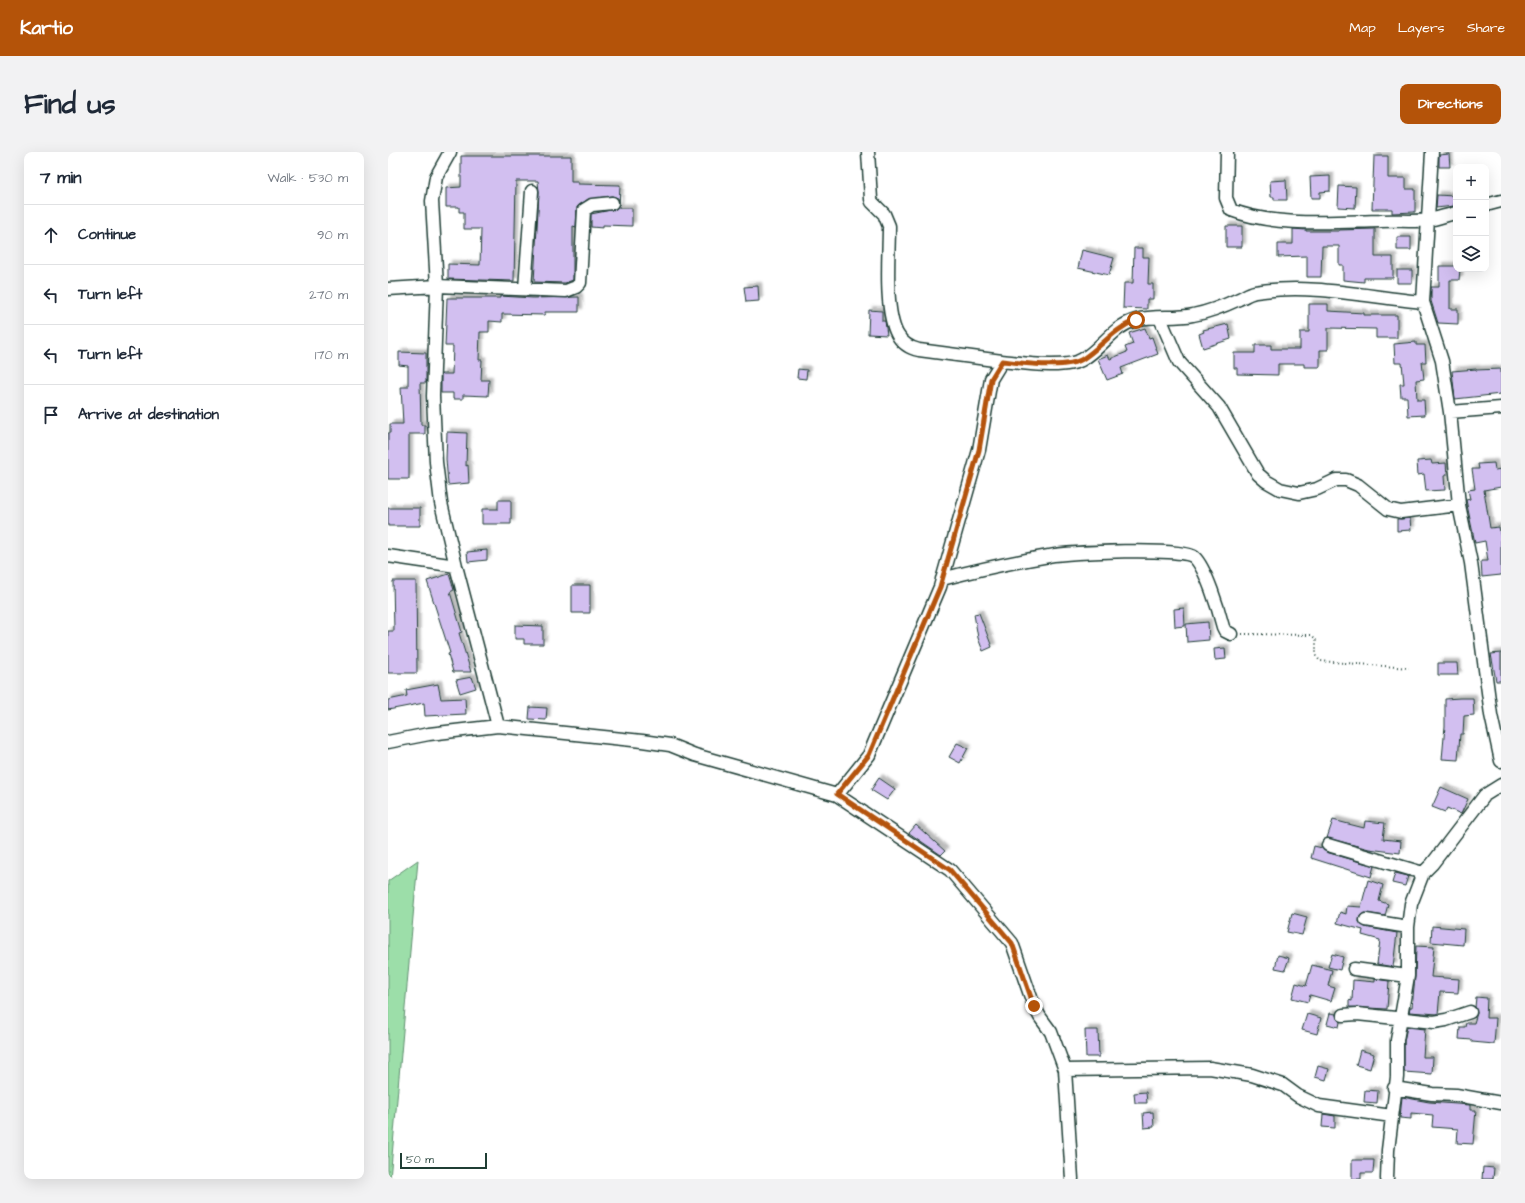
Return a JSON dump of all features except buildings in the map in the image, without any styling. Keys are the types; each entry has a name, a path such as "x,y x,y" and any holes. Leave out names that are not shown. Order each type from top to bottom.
{"street":[{"path":"450,152 436,177 432,201 437,286 433,396 436,462 441,503 498,726"},
{"path":"868,152 872,202 884,214 889,226 889,302 897,333 902,342 914,349 1002,361 1054,364 1077,362 1124,325 1136,320 1198,314 1210,311 1253,292 1289,288 1352,292 1423,302"},
{"path":"1227,152 1226,198 1231,210 1239,213 1287,220 1335,222 1429,220 1453,214"},
{"path":"1432,152 1423,302 1439,348 1450,412 1460,505 1472,563 1491,715 1501,761"},
{"path":"525,289 532,191"},
{"path":"1489,204 1501,201"},
{"path":"388,289 437,286 566,290 576,287 580,283 584,210 592,205 612,203"},
{"path":"1160,318 1179,362 1219,407 1258,474 1273,486 1291,491 1307,492 1336,480 1346,480 1358,484 1394,511 1401,512 1460,505"},
{"path":"837,794 869,755 942,579 979,450 991,379 1002,361"},
{"path":"1450,412 1501,408"},
{"path":"942,579 1051,555 1143,551 1183,553 1194,557 1205,576 1223,627 1225,631 1231,634"},
{"path":"388,556 456,566"},
{"path":"388,742 429,734 498,726 670,745 695,755 837,794 950,870 1005,934 1017,953 1034,1006 1051,1032 1065,1070 1072,1179"},
{"path":"1387,1179 1388,1150 1394,1088 1397,1077 1397,1040 1408,976 1408,928 1411,904 1423,873 1432,864 1485,795 1501,785"},
{"path":"1328,845 1423,873"},
{"path":"1366,920 1408,928"},
{"path":"1354,969 1408,976"},
{"path":"1343,1016 1357,1014 1400,1020 1434,1022 1446,1020 1470,1012"},
{"path":"1065,1070 1210,1068 1246,1074 1283,1085 1298,1096 1319,1106 1392,1116"},
{"path":"1394,1088 1432,1094 1456,1095 1501,1103"}],"path":[{"path":"1231,634 1311,635 1316,639 1316,656 1320,661 1409,668"}],"green space":[{"path":"418,860 390,1179 388,1179 388,881"}],"route":[{"path":"1034,1006 1017,953 1012,943 950,870 837,794 869,755 940,587 979,450 991,379 1002,361 1054,364 1077,362 1124,325 1136,320"}]}
